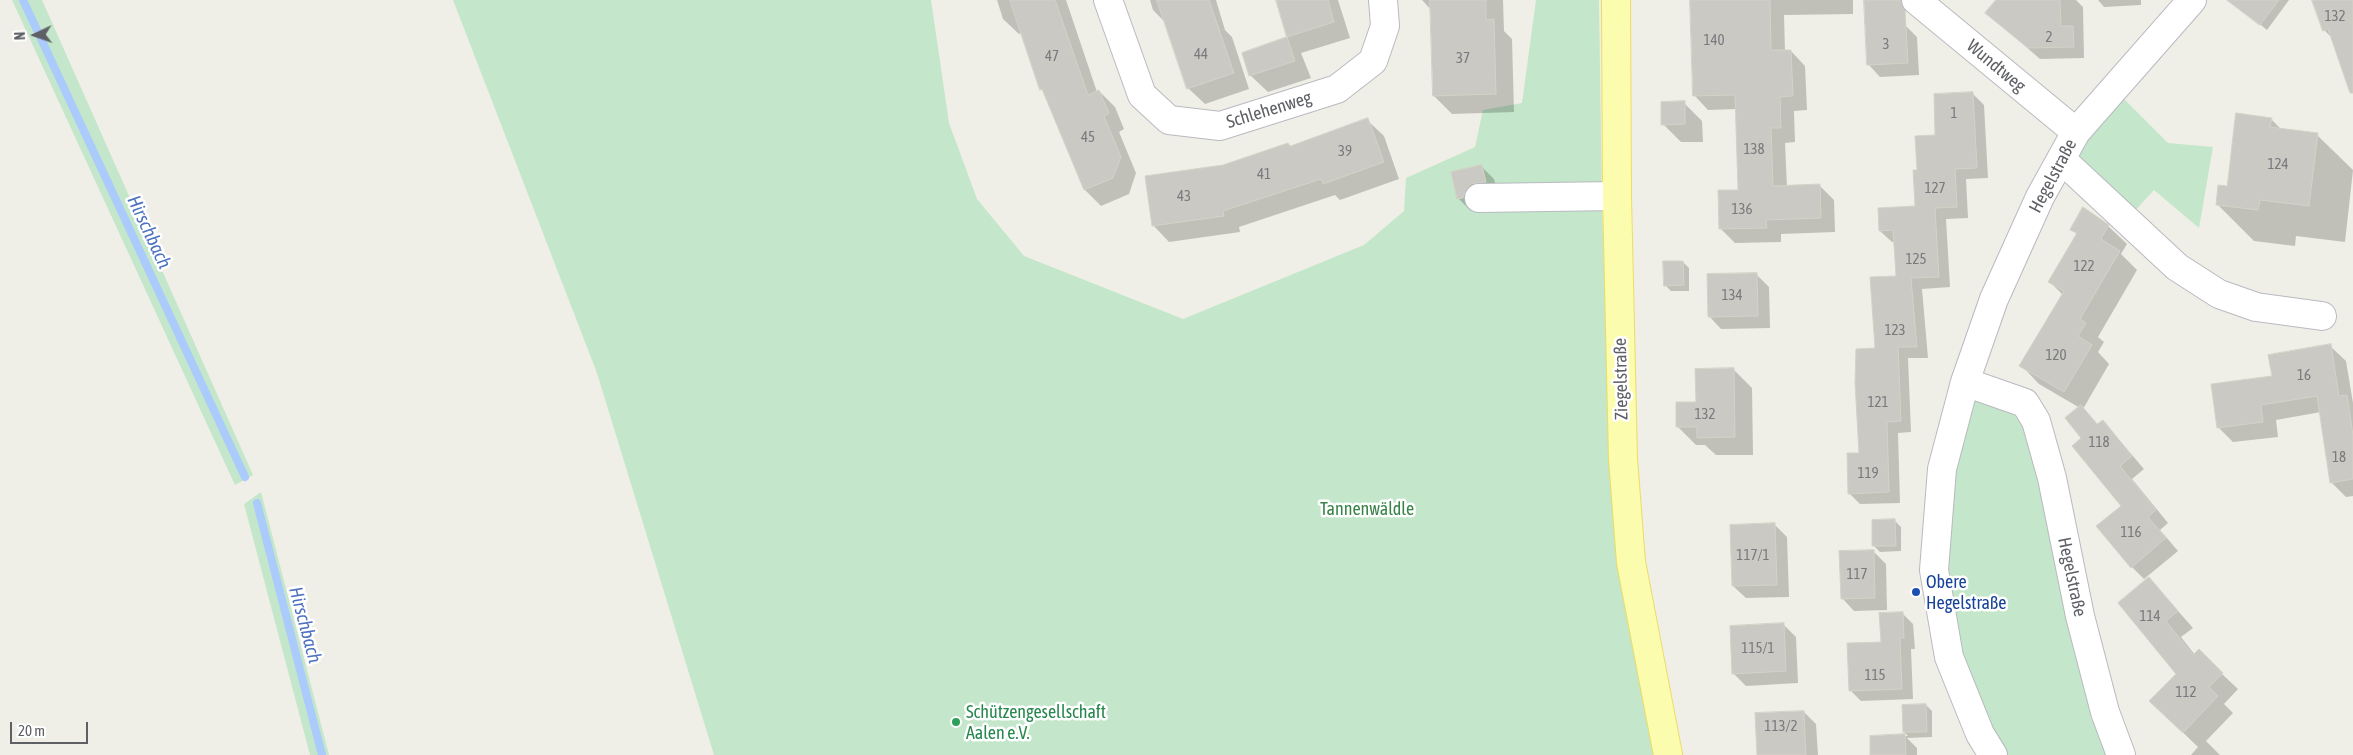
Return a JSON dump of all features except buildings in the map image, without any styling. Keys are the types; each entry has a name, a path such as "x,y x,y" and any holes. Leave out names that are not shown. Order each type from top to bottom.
{"main road":[{"name":"Ziegelstraße","path":"1616,0 1617,196 1623,459 1631,562 1668,755"}],"street":[{"name":"Schlehenweg","path":"1108,0 1142,95 1169,120 1220,126 1338,89 1373,60 1385,26 1384,0"},
{"name":"Wundtweg","path":"1916,0 2076,132"},
{"name":"Hegelstraße","path":"1993,755 1980,734 1948,657 1934,570 1942,469 1965,382 1994,298 2040,197 2076,132 2192,0"},
{"path":"2061,159 2176,267 2219,294 2256,307 2322,316"},
{"path":"1479,198 1617,196"},
{"name":"Hegelstraße","path":"1965,382 2025,403 2036,421 2052,478 2080,616 2105,712 2121,755"}],"green space":[{"path":"12,0 42,0 253,475 235,485"},
{"name":"Tannenwäldle","path":"453,0 931,0 949,123 977,199 1024,256 1183,319 1364,245 1404,211 1406,178 1475,147 1483,110 1522,103 1536,0 1599,0 1602,209 1611,457 1621,588 1657,755 714,755 597,373"},
{"path":"2119,94 2168,143 2213,147 2199,228 2154,190 2132,214 2070,159"},
{"path":"1965,382 2025,403 2121,755 1993,755 1934,570"},
{"path":"261,492 329,755 310,755 244,504"}],"waterway":[{"name":"Hirschbach","path":"23,0 245,477"},
{"name":"Hirschbach","path":"257,503 322,755"}],"place":[{"name":"Obere Hegelstraße","path":"1916,592"},
{"name":"Schützengesellschaft Aalen e.V.","path":"956,722"}]}
